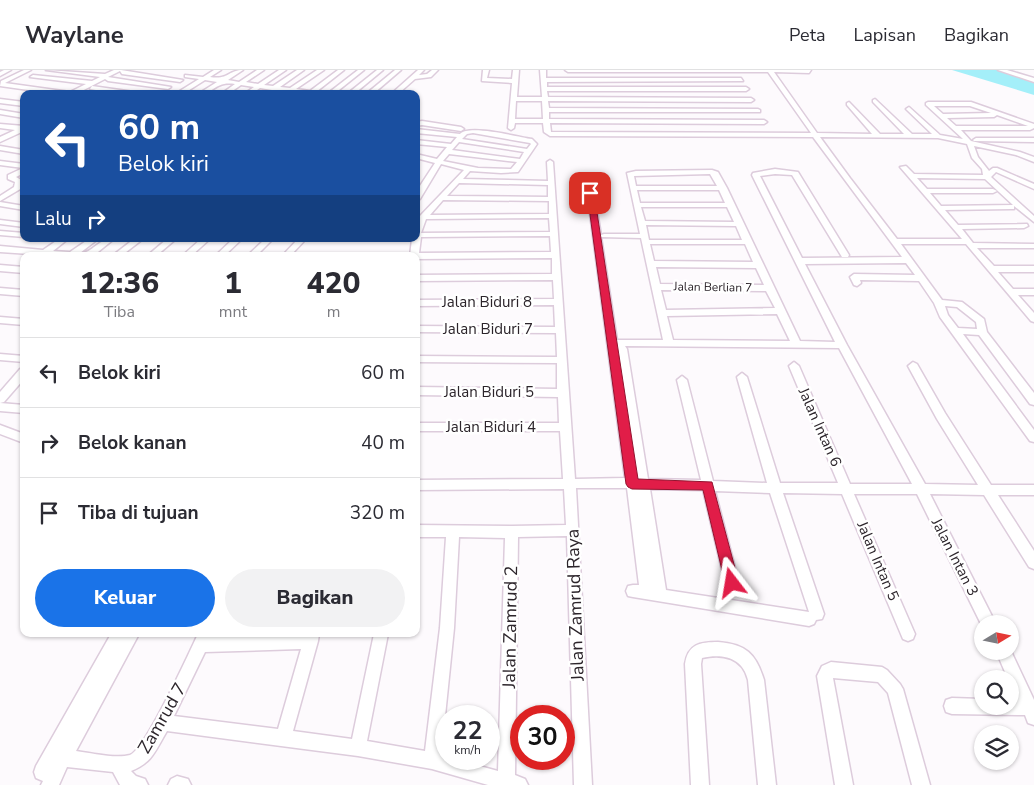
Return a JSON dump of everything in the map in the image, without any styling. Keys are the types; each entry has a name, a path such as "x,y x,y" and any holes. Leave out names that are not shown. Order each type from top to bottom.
{"street":[{"path":"0,74 8,70"},
{"path":"1,86 28,70"},
{"path":"15,85 49,70 168,88"},
{"path":"165,90 198,70"},
{"path":"184,90 218,70"},
{"path":"207,90 240,70"},
{"path":"230,90 261,70"},
{"path":"254,90 284,70"},
{"path":"272,90 301,70"},
{"path":"292,90 321,70"},
{"path":"317,90 341,70"},
{"path":"335,90 361,70"},
{"path":"355,90 380,70"},
{"path":"374,90 398,70"},
{"path":"399,90 421,70"},
{"path":"413,78 430,76 435,70"},
{"path":"486,70 484,80 516,82"},
{"path":"510,137 516,70"},
{"path":"543,70 547,132 550,134 938,136 966,141 1034,160"},
{"path":"568,70 809,71 807,70"},
{"path":"646,70 669,134"},
{"path":"1001,70 1034,80"},
{"path":"83,90 122,71 180,80"},
{"path":"769,71 847,180 939,303 943,316 1034,438"},
{"path":"734,72 741,80 771,135"},
{"path":"187,76 282,90"},
{"path":"33,77 113,90"},
{"path":"544,80 741,80"},
{"path":"1,86 15,85 61,90"},
{"path":"15,85 43,90"},
{"path":"1,86 20,90"},
{"path":"545,89 746,90"},
{"path":"514,99 751,100"},
{"path":"0,101 20,104"},
{"path":"875,101 910,136"},
{"path":"849,104 878,136"},
{"path":"1034,127 971,104 928,104 956,128 975,158 985,168 987,177 1013,205 1034,220"},
{"path":"909,109 938,136"},
{"path":"545,110 758,111"},
{"path":"0,112 20,115"},
{"path":"942,116 1001,115"},
{"path":"512,121 764,122"},
{"path":"420,123 456,141"},
{"path":"0,126 20,128"},
{"path":"956,128 1034,127"},
{"path":"0,140 20,130"},
{"path":"420,158 439,161 468,169 512,171 522,161 534,142 470,131 465,132 439,161 420,192"},
{"path":"420,132 522,161"},
{"path":"11,134 20,135"},
{"path":"966,141 1034,140"},
{"path":"420,142 456,141 529,151"},
{"path":"0,148 20,151"},
{"path":"1018,154 1034,153"},
{"name":"Jalan Zamrud Raya","path":"550,162 562,360 562,392 573,530 578,718 583,785"},
{"path":"0,163 20,167"},
{"path":"904,167 1034,318"},
{"path":"420,222 468,169"},
{"path":"912,176 987,177 995,169 1034,187"},
{"path":"13,176 20,171"},
{"path":"669,343 630,175 636,173 712,172 717,177 796,343"},
{"name":"Jalan Intan 3","path":"845,255 794,174 788,172 758,174 756,176 842,345 921,489 984,615"},
{"path":"13,176 20,181"},
{"path":"0,177 20,177"},
{"path":"457,181 551,183"},
{"path":"633,188 723,188"},
{"path":"0,199 20,189"},
{"path":"925,191 993,191"},
{"path":"594,196 635,467 647,593 813,616 742,377"},
{"path":"441,198 551,199"},
{"path":"0,204 20,207"},
{"path":"637,205 731,205"},
{"path":"939,208 1013,205 1034,208"},
{"path":"423,217 552,216"},
{"path":"598,220 604,236 606,275"},
{"path":"0,222 20,224"},
{"path":"641,223 740,224"},
{"path":"955,227 1024,226"},
{"path":"0,233 20,235"},
{"path":"420,235 553,234"},
{"path":"604,236 748,242"},
{"path":"13,250 25,242"},
{"path":"0,249 45,252 60,242"},
{"path":"76,252 90,242"},
{"path":"93,252 106,242"},
{"path":"122,252 136,242"},
{"path":"156,252 168,242"},
{"path":"191,252 202,242"},
{"path":"223,252 235,242"},
{"path":"255,252 266,242"},
{"path":"290,252 299,242"},
{"path":"895,242 1034,246"},
{"path":"420,256 555,255"},
{"path":"799,258 845,255 906,258"},
{"path":"799,258 906,258"},
{"path":"651,264 759,265"},
{"path":"0,268 20,270"},
{"path":"991,269 1034,269"},
{"path":"420,278 557,277"},
{"path":"858,283 854,277 920,278"},
{"name":"Jalan Berlian 7","path":"656,287 770,288"},
{"path":"0,291 20,293"},
{"path":"1010,292 1034,292"},
{"name":"Jalan Biduri 8","path":"420,303 558,302"},
{"path":"939,303 959,304 981,321 982,332 1034,402"},
{"path":"662,313 781,311"},
{"path":"0,320 20,322"},
{"name":"Jalan Biduri 7","path":"420,329 560,330"},
{"path":"956,331 982,332"},
{"path":"617,343 796,343 842,345"},
{"path":"0,357 20,359"},
{"path":"420,358 562,360"},
{"name":"Jalan Intan 6","path":"794,366 847,488"},
{"path":"913,366 941,416 1034,563"},
{"path":"0,399 20,376"},
{"path":"682,380 732,583"},
{"name":"Jalan Biduri 5","path":"420,391 562,392"},
{"path":"0,407 20,409"},
{"name":"Jalan Biduri 4","path":"420,427 565,427"},
{"path":"0,429 20,437"},
{"path":"420,485 570,484 638,490 708,486 1034,490"},
{"name":"Jalan Intan 5","path":"847,488 908,634"},
{"path":"420,531 512,532 573,530"},
{"path":"432,761 447,628 453,532"},
{"name":"Jalan Zamrud 2","path":"512,532 513,783"},
{"path":"117,637 42,772 56,772 130,637"},
{"path":"204,639 312,637 283,739"},
{"path":"358,748 380,637"},
{"name":"Zamrud 7","path":"56,772 130,764 139,759 145,753 163,722 204,639"},
{"path":"700,785 693,664 694,654 704,650 729,651 742,656 752,669 756,680 767,785"},
{"path":"1006,660 1032,712"},
{"path":"844,785 825,676 827,671 831,670 882,675 895,688 920,785"},
{"path":"952,706 1032,712"},
{"path":"163,722 358,748 432,761 513,783"},
{"path":"120,764 121,774 125,780 139,785"},
{"path":"177,785 182,785"}],"water":[{"path":"952,70 1001,70 1034,80 1034,95"}],"route":[{"path":"590,193 632,484 708,486 732,583"}]}
